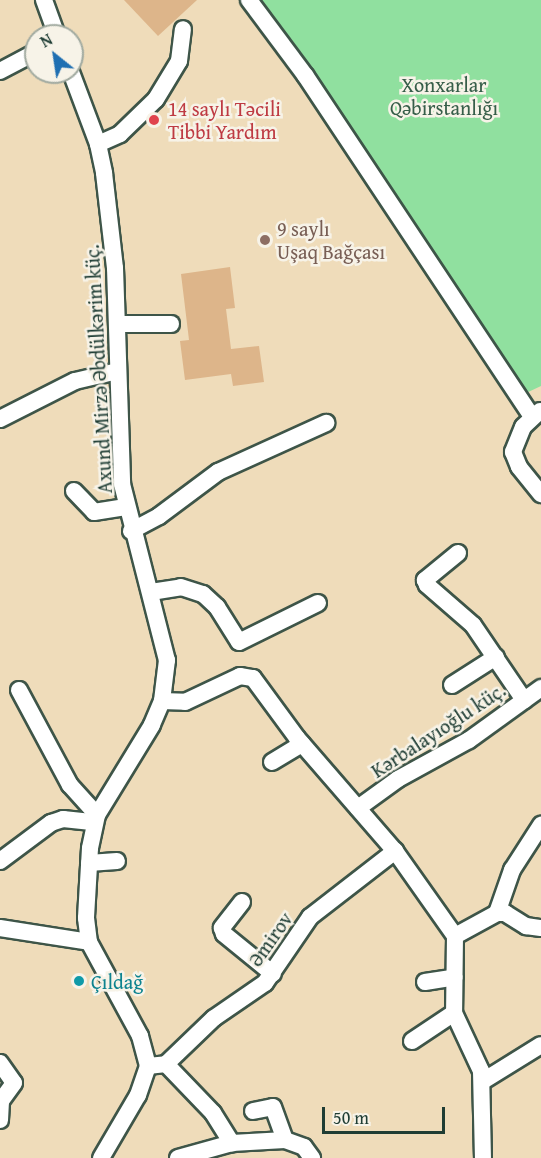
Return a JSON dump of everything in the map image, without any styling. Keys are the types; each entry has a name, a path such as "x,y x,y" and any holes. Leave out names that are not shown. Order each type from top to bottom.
{"street":[{"path":"44,0 53,24"},
{"path":"249,0 305,75 537,414 518,434 513,452 519,467 541,494"},
{"path":"98,144 120,134 156,99 179,61 183,29"},
{"path":"0,71 24,58"},
{"name":"Axund Mirzə Əbdülkərim küç.","path":"76,84 98,144 111,217 118,324 120,459 126,507 167,660 162,701 152,725 95,819 88,863 86,918 89,942 140,1036 148,1066"},
{"path":"118,324 171,324"},
{"path":"0,419 75,381 118,371"},
{"path":"131,531 159,516 218,472 327,423"},
{"path":"74,491 94,512 126,507"},
{"path":"458,553 425,580 456,614 473,625 524,700"},
{"path":"150,592 182,587 203,594 217,607 239,642 318,603"},
{"path":"452,685 496,657"},
{"path":"162,701 185,702 245,675 253,678 302,744 395,851 455,936 454,1013 483,1081 483,1158"},
{"name":"Kərbalayıoğlu küç.","path":"358,808 541,688"},
{"path":"19,690 70,785 95,819"},
{"path":"272,762 302,744"},
{"path":"1,858 51,823 63,819 95,819"},
{"path":"496,913 512,870 541,825"},
{"name":"Əmirov","path":"166,1064 214,1018 252,994 273,974 310,917 395,851"},
{"path":"88,863 117,861"},
{"path":"242,902 222,928 225,934 273,974"},
{"path":"455,936 496,913 505,913 526,926 541,928"},
{"path":"0,928 89,942"},
{"path":"425,982 455,977"},
{"path":"412,1041 454,1013"},
{"path":"483,1081 541,1045"},
{"path":"0,1064 14,1083 2,1101 0,1120"},
{"path":"100,1158 138,1095 148,1066 166,1064 213,1113 232,1143"},
{"path":"253,1112 273,1107 285,1140"},
{"path":"178,1158 232,1143 285,1140 304,1147 312,1158"}],"green space":[{"name":"Xonxarlar Qəbirstanlığı","path":"260,0 541,0 541,386 524,394 306,62"}],"building":[{"path":"124,0 197,0 158,36"},
{"path":"230,267 235,308 226,309 231,349 259,346 264,382 233,386 231,374 185,380 180,341 189,340 181,274"}],"place":[{"name":"14 saylı Təcili Tibbi Yardım","path":"154,120"},
{"name":"9 saylı Uşaq Bağçası","path":"265,240"},
{"name":"Çıldağ","path":"79,981"}]}
